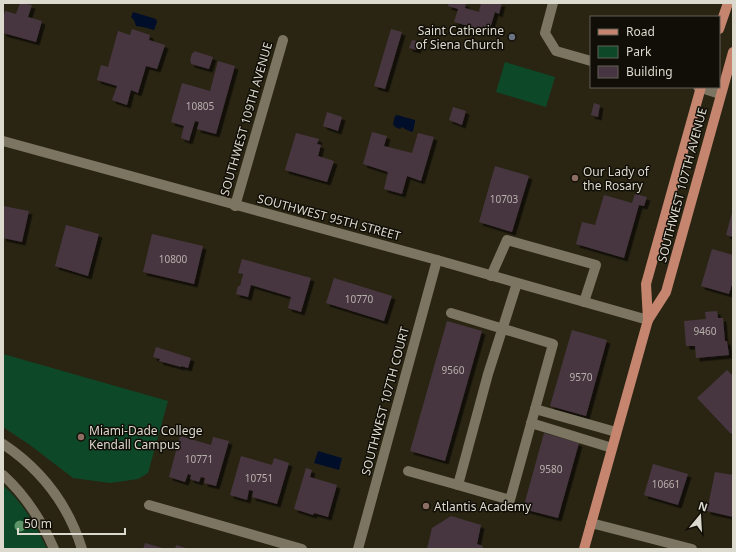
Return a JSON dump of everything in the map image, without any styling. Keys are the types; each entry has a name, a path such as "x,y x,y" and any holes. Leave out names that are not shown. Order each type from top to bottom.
{"main road":[{"path":"720,26 728,3"},
{"name":"SOUTHWEST 107TH AVENUE","path":"584,549 648,320 666,292 720,94 733,52"},
{"name":"SOUTHWEST 107TH AVENUE","path":"648,320 646,284 700,88"}],"street":[{"path":"553,3 545,33 556,51 590,61"},
{"name":"SOUTHWEST 109TH AVENUE","path":"235,206 282,40"},
{"path":"703,88 720,94"},
{"name":"SOUTHWEST 95TH STREET","path":"3,141 235,206 437,260 648,320"},
{"path":"491,276 507,240 596,265 584,302"},
{"name":"SOUTHWEST 107TH COURT","path":"358,549 437,260"},
{"path":"458,485 488,374 517,283"},
{"path":"408,471 510,500 553,344 451,313"},
{"path":"535,409 616,432"},
{"path":"531,423 612,448"},
{"path":"3,444 20,456 38,473 62,503 72,522 82,549"},
{"path":"3,475 17,488 39,518 54,549"},
{"path":"149,504 302,549"},
{"path":"591,524 692,549"}],"green space":[{"path":"505,62 555,77 546,107 496,92"},
{"path":"3,354 168,401 148,473 138,479 110,483 73,478 30,445 3,427"},
{"path":"3,485 17,499 28,515 47,549 3,549"}],"water":[{"path":"133,12 156,19 157,22 154,30 136,26 131,17"},
{"path":"397,115 415,120 412,132 402,127 400,129 395,127 393,124 395,116"},
{"path":"318,451 342,458 339,470 314,463"}],"building":[{"path":"20,3 32,5 28,17 42,21 36,42 3,33 3,19 5,11 16,14"},
{"path":"449,3 466,3 465,8 479,12 481,3 502,3 499,14 495,12 489,32 454,22 458,9 448,6"},
{"path":"132,29 150,35 149,40 165,45 157,69 146,66 138,93 131,90 127,105 112,100 117,86 97,80 101,65 108,67 118,31 130,35"},
{"path":"391,29 402,32 385,89 374,86"},
{"path":"412,40 420,42 417,50 409,48"},
{"path":"194,51 213,57 209,69 191,64 190,61"},
{"path":"218,61 235,66 216,134 197,129 199,122 195,121 189,141 181,138 184,126 171,122 182,83 210,91"},
{"path":"594,103 600,105 598,117 591,115"},
{"path":"453,107 466,111 462,125 449,120"},
{"path":"327,112 342,117 338,131 323,126"},
{"path":"372,132 387,136 384,146 412,153 418,133 434,137 421,181 407,176 402,194 384,189 388,172 363,164"},
{"path":"296,133 319,139 317,144 321,145 318,156 334,161 327,182 285,170"},
{"path":"495,166 529,176 512,232 479,222"},
{"path":"635,194 647,197 644,206 639,205 624,258 576,244 582,222 595,225 604,195 632,203"},
{"path":"3,206 29,211 22,242 3,238"},
{"path":"733,209 733,237 726,235"},
{"path":"66,225 99,234 88,276 55,266"},
{"path":"152,234 203,246 194,284 143,272"},
{"path":"712,249 733,255 733,281 729,294 701,286"},
{"path":"242,259 311,278 301,312 288,308 291,297 251,285 248,297 236,294 243,274 238,273"},
{"path":"334,278 392,296 384,321 326,303"},
{"path":"717,311 718,318 723,318 725,341 727,341 729,355 696,358 695,346 686,346 684,321 706,319 705,312"},
{"path":"447,321 482,331 445,461 410,451"},
{"path":"572,330 607,340 586,416 550,406"},
{"path":"156,347 191,358 188,368 159,361 160,359 153,357"},
{"path":"727,370 733,376 733,432 731,434 697,398"},
{"path":"544,433 579,443 558,518 523,509"},
{"path":"180,436 211,445 213,437 229,441 216,486 204,483 205,478 201,477 199,482 190,479 191,475 188,474 185,482 169,477"},
{"path":"241,456 272,465 274,458 289,463 277,504 252,497 253,491 249,490 247,500 230,495"},
{"path":"653,464 688,474 678,505 644,495"},
{"path":"306,468 312,470 310,477 337,485 328,517 314,513 313,515 294,509"},
{"path":"715,472 733,475 733,517 707,511"},
{"path":"451,516 481,525 477,544 483,546 482,549 427,549 432,528"},
{"path":"145,543 166,549 143,549"},
{"path":"176,545 189,549 175,549"}],"place":[{"name":"Saint Catherine of Siena Church","path":"512,37"},
{"name":"Our Lady of the Rosary","path":"575,178"},
{"name":"Miami-Dade College Kendall Campus","path":"81,437"},
{"name":"Atlantis Academy","path":"426,506"}]}
